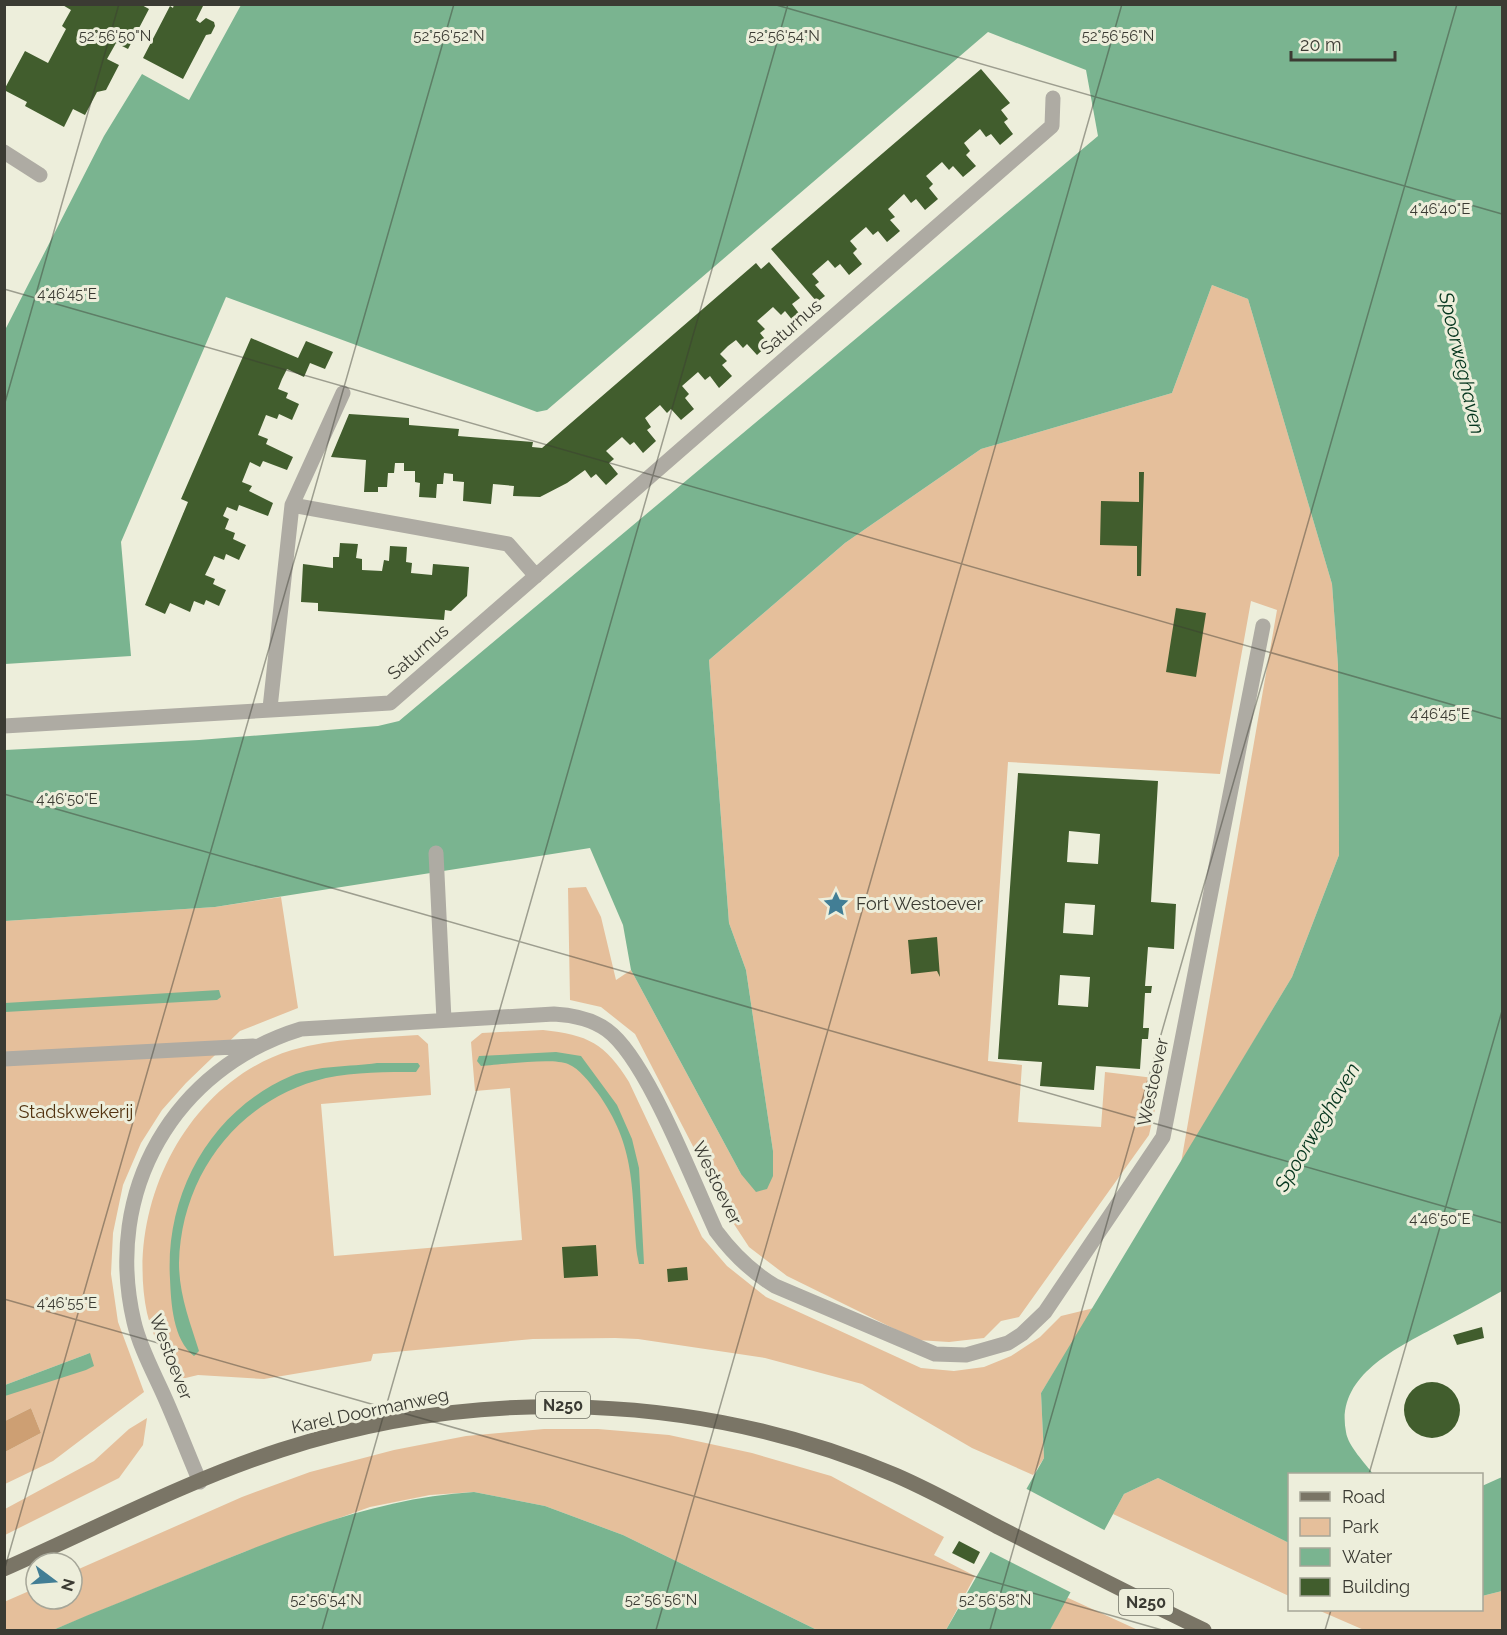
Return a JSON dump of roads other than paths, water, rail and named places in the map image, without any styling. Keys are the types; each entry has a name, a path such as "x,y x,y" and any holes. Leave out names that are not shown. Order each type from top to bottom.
{"main road":[{"name":"Karel Doormanweg","path":"4,1569 200,1482 306,1443 409,1419 498,1408 560,1405 644,1410 753,1428 838,1454 895,1475 1204,1630"}],"street":[{"name":"Saturnus","path":"4,726 270,708 390,703 1052,126 1053,98"},
{"path":"4,152 40,175"},
{"path":"270,708 292,505 343,393"},
{"path":"292,505 508,544 536,576"},
{"name":"Westoever","path":"200,1482 135,1324 125,1271 126,1237 147,1165 168,1124 188,1097 215,1072 256,1046 301,1029 566,1015 605,1028 629,1054 647,1084 716,1231 731,1252 751,1271 775,1286 935,1354 966,1355 1008,1343 1022,1334 1045,1312 1163,1137 1263,626"},
{"path":"436,853 444,1020"},
{"path":"4,1059 256,1046"}],"water":[{"name":"Spoorweghaven","path":"241,5 1502,5 1502,1291 1402,1345 1371,1367 1359,1380 1350,1396 1345,1413 1346,1432 1353,1449 1372,1473 1288,1473 1288,1543 1158,1478 1124,1494 1050,1630 946,1630 1044,1458 1041,1393 1292,977 1339,855 1338,665 1332,584 1248,299 1212,285 1172,393 981,449 845,543 709,660 729,923 746,970 773,1151 773,1176 767,1189 756,1192 741,1174 631,970 623,925 590,848 215,907 5,921 5,750 199,740 378,726 399,721 1098,136 1086,70 988,32 547,410 537,412 226,297 121,542 131,656 5,664 5,330 104,136 142,74 189,100"},
{"path":"219,990 221,997 217,1000 5,1012 5,1003"},
{"path":"556,1052 581,1056 617,1105 632,1139 639,1168 644,1264 639,1264 637,1254 630,1170 626,1151 610,1112 597,1092 580,1072 568,1064 539,1061 481,1066 477,1061 479,1056"},
{"path":"377,1063 418,1063 420,1066 416,1072 337,1076 294,1088 266,1103 241,1123 220,1145 203,1171 190,1200 182,1231 179,1263 183,1297 199,1351 194,1356 182,1341 174,1320 170,1289 170,1247 175,1216 198,1159 216,1133 237,1111 262,1091 301,1072"},
{"path":"90,1353 94,1366 5,1396 5,1385"},
{"path":"1502,1477 1502,1591 1483,1596 1483,1486"},
{"path":"474,1492 545,1506 623,1535 817,1630 53,1630 261,1546 330,1521 401,1502"}],"place":[{"name":"Fort Westoever","path":"836,904"}],"park label":[{"name":"Stadskwekerij","path":"76,1112"}]}
